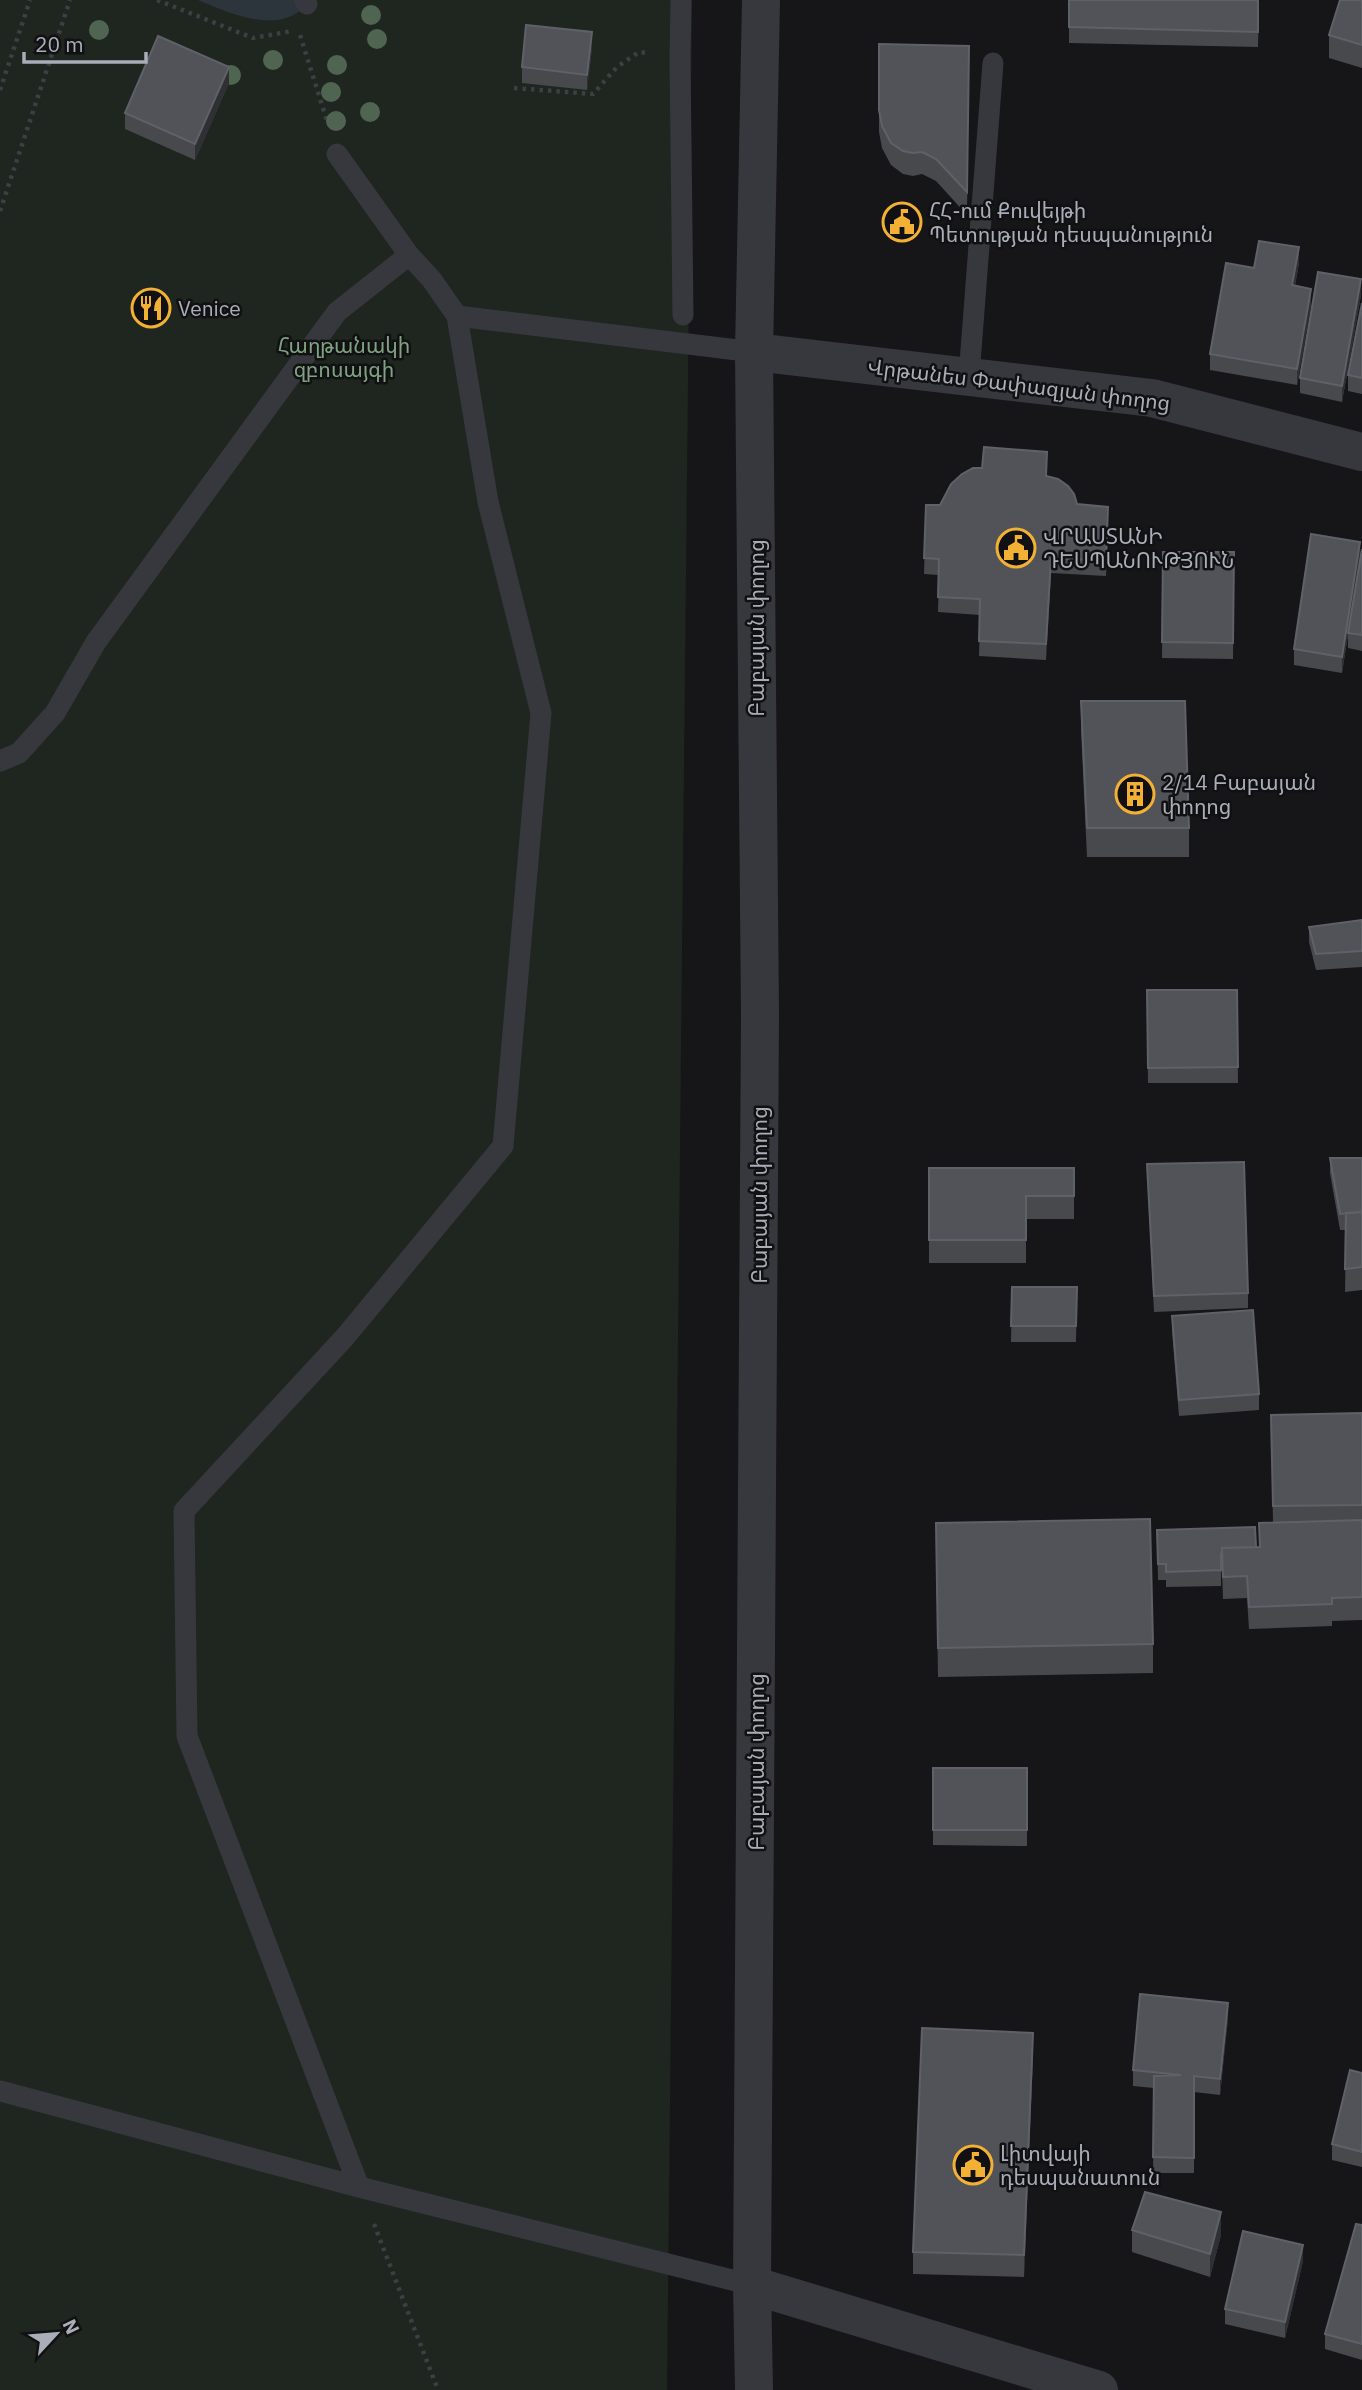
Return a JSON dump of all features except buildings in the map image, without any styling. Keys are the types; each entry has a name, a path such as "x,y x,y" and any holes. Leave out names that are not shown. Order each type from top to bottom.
{"street":[{"name":"Բաբայան փողոց","path":"754,2390 752,2286 760,1015 754,352 761,0"},
{"name":"Վրթանես Փափազյան փողոց","path":"754,352 1152,398 1362,452"},
{"path":"752,2286 1099,2390"}],"lane":[{"path":"681,0 683,315"},
{"path":"969,376 993,62"},
{"path":"337,155 457,316 488,502 541,713 503,1146 345,1337 184,1511 187,1736 359,2187"},
{"path":"0,761 19,753 55,713 96,642 337,312 409,255"},
{"path":"457,316 754,352"},
{"path":"0,2091 359,2187 752,2286"}],"path":[{"path":"0,90 30,0"},
{"path":"0,211 70,0"},
{"path":"157,0 253,38 298,30 337,155"},
{"path":"514,88 593,94 617,66 639,52"},
{"path":"359,2187 438,2390"}],"green space":[{"name":"Հաղթանակի զբոսայգի","path":"0,0 692,0 667,2390 0,2390"}],"shaded area":[{"path":"198,0 310,0 299,11 286,18 257,20"}],"place":[{"name":"ՀՀ-ում Քուվեյթի Պետության դեսպանություն","path":"902,222"},
{"name":"Venice","path":"151,308"},
{"name":"ՎՐԱՍՏԱՆԻ ԴԵՍՊԱՆՈՒԹՅՈՒՆ","path":"1016,548"},
{"name":"2/14 Բաբայան փողոց","path":"1135,794"},
{"name":"Լիտվայի դեսպանատուն","path":"973,2165"}]}
